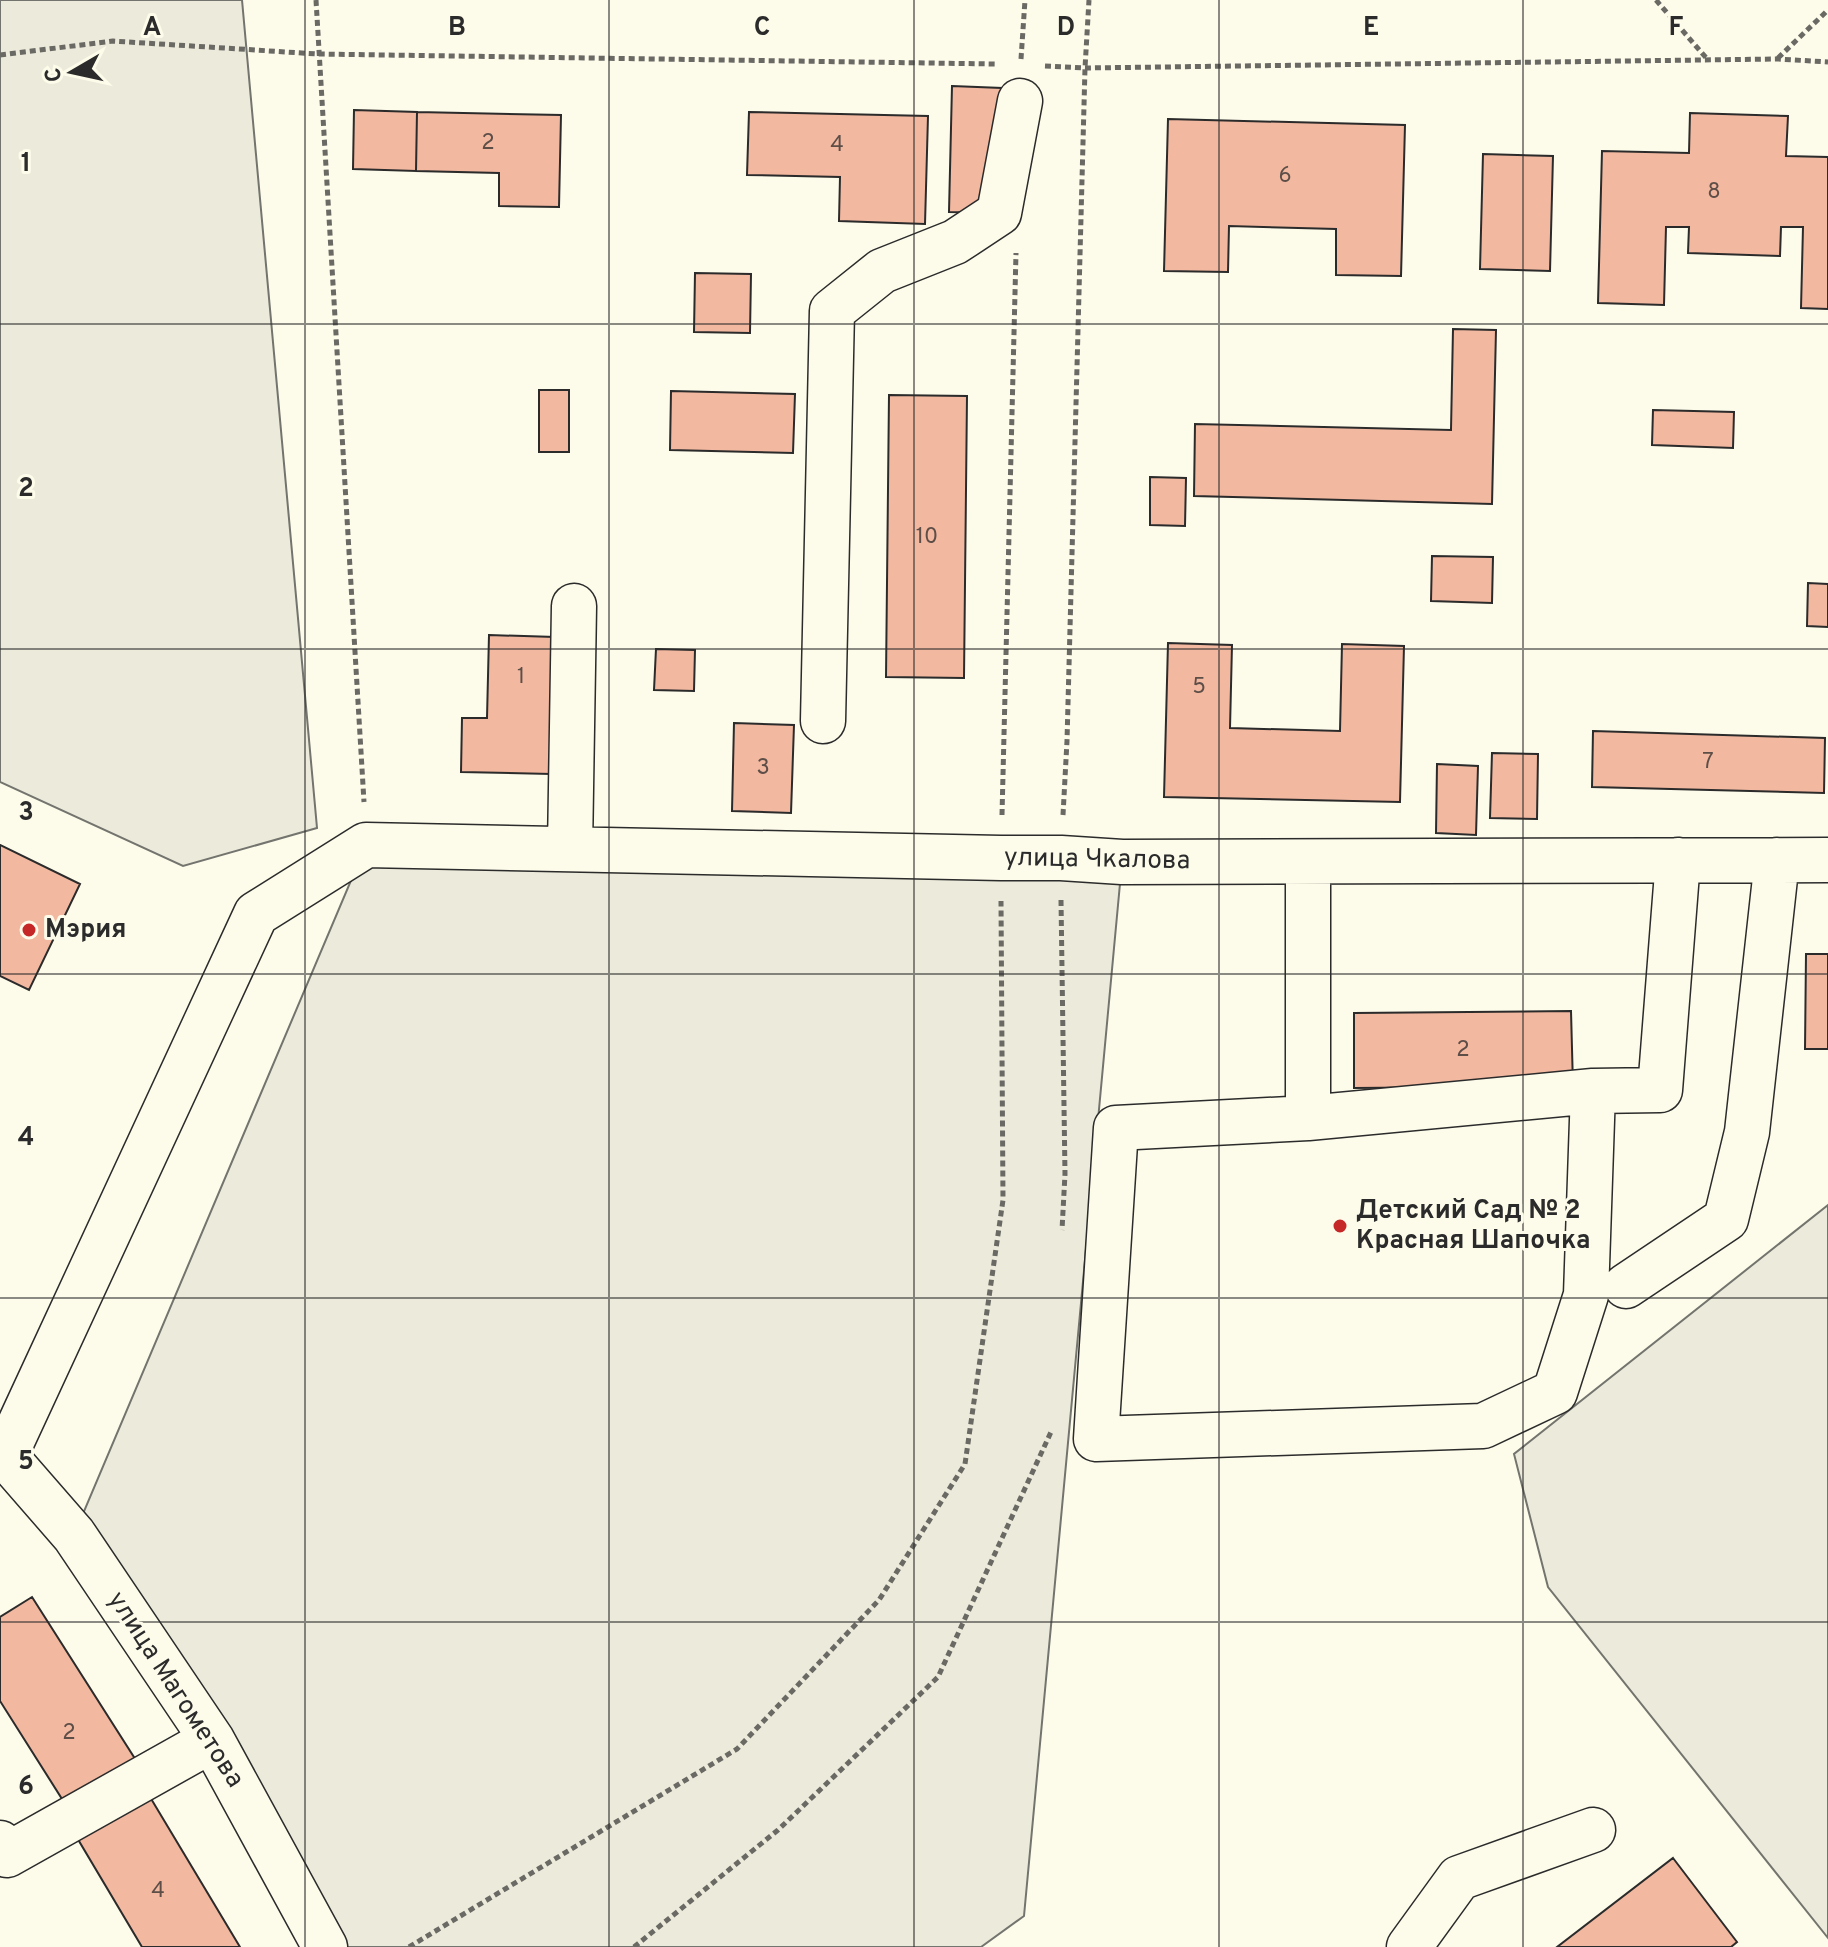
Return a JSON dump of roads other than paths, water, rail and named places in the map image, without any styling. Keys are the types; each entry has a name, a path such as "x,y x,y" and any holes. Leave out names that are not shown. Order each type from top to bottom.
{"street":[{"path":"823,721 832,311 882,271 955,242 999,213 1020,82"},
{"path":"570,849 574,606"},
{"name":"улица Чкалова","path":"3,1453 256,914 366,845 1061,858 1122,862 1828,860"},
{"path":"1593,1091 1586,1295 1555,1392 1483,1426 1096,1439 1116,1128 1308,1118 1593,1091 1660,1090 1678,860"},
{"path":"1626,1286 1726,1219 1747,1132 1777,860"},
{"path":"1308,862 1308,1118"},
{"name":"улица Магометова","path":"3,1453 74,1535 212,1740 325,1947"},
{"path":"0,1843 7,1855 212,1740"},
{"path":"1409,1947 1459,1878 1593,1830"}],"place":[{"name":"Мэрия","path":"29,930"},
{"name":"Детский Сад № 2 Красная Шапочка","path":"1340,1226"}]}
